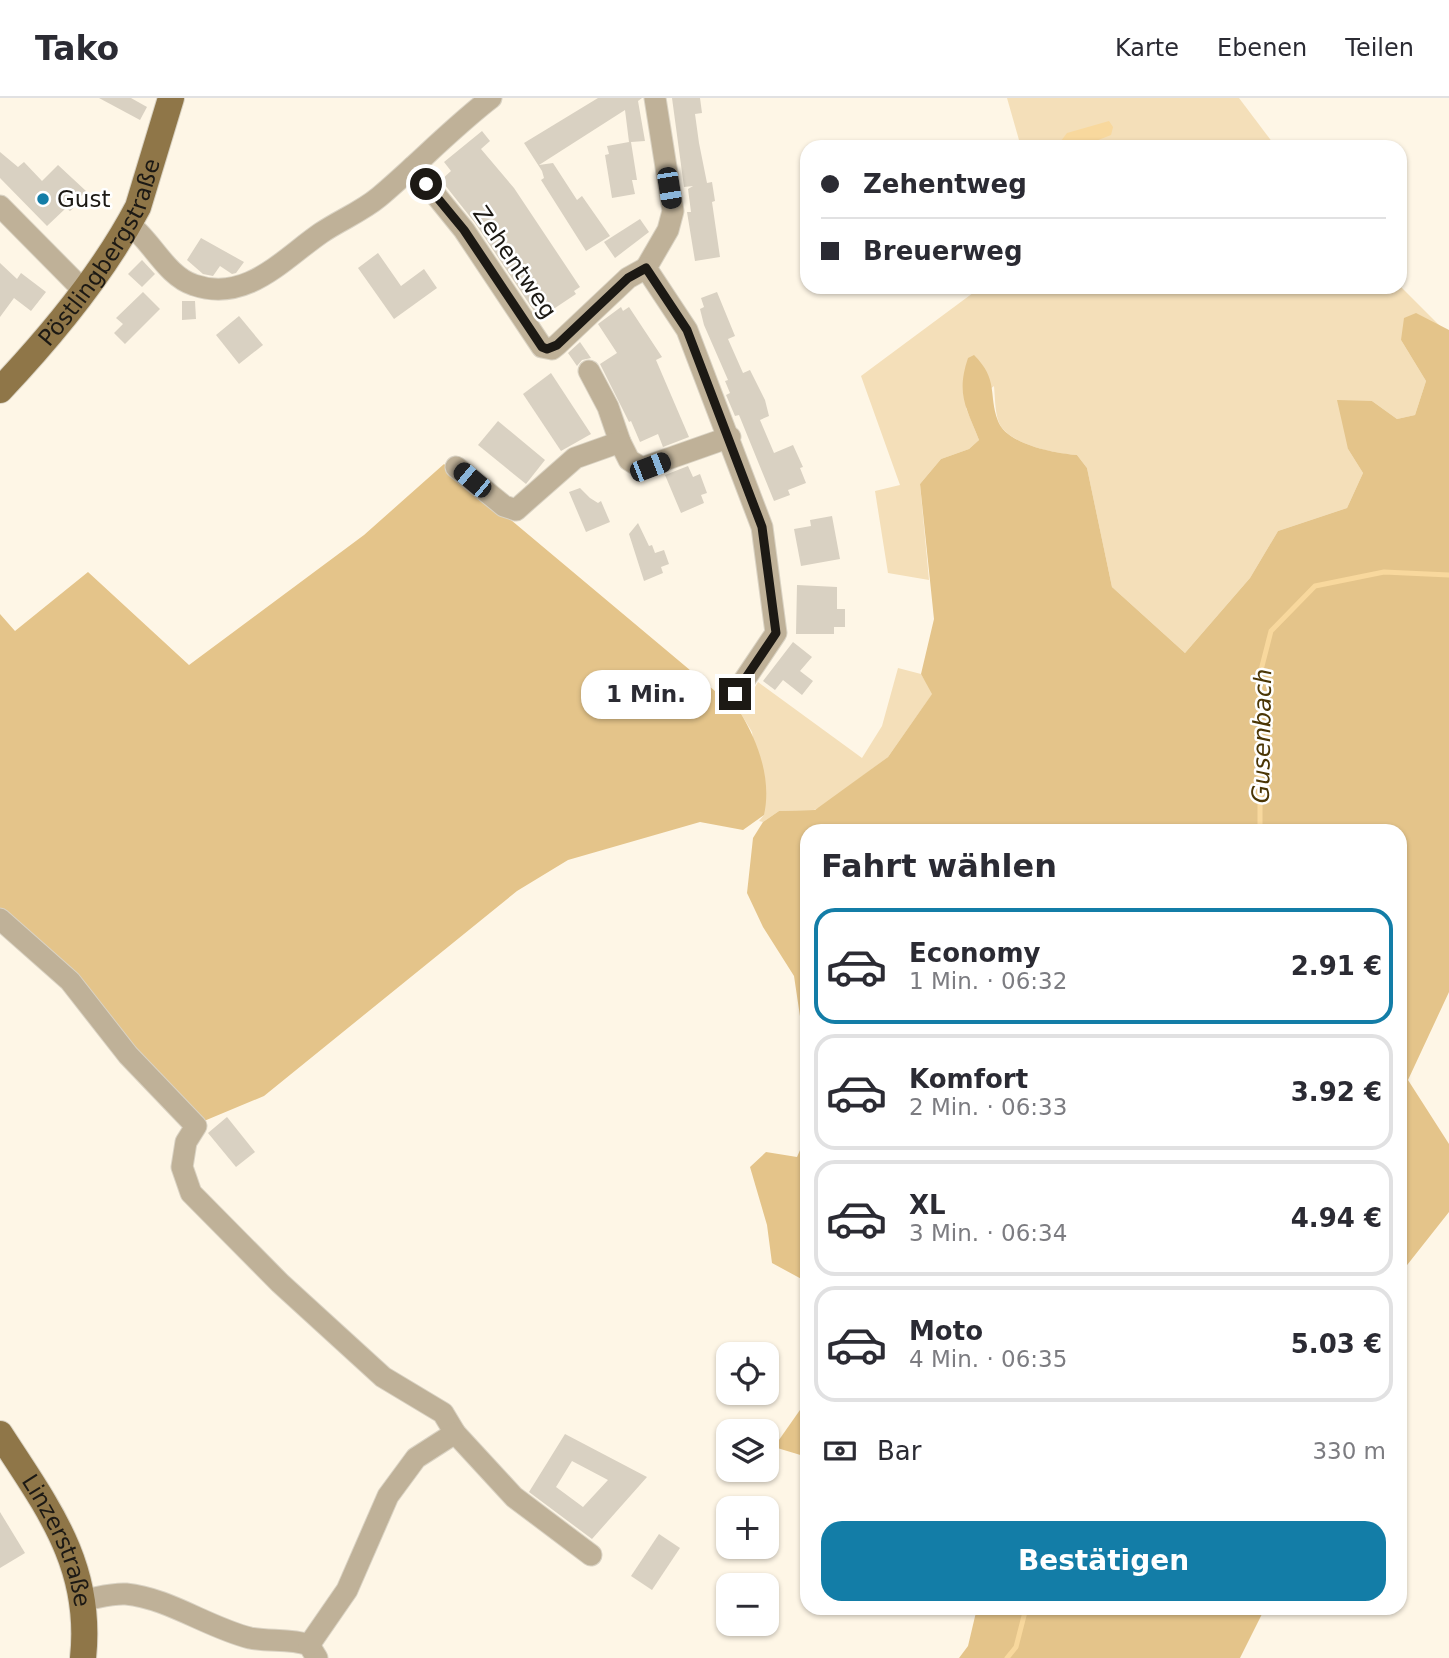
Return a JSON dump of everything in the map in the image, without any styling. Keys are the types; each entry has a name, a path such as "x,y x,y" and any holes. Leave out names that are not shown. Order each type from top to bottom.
{"main road":[{"name":"Pöstlingbergstraße","path":"0,390 84,291 129,223 138,207 171,98"},
{"name":"Linzerstraße","path":"0,1434 61,1530 76,1566 83,1600 83,1658"}],"street":[{"path":"129,223 173,271 188,283 209,289 242,286 261,278 320,234 365,207 491,98"},
{"path":"655,98 673,211 668,230 646,268 687,330 730,437 762,527 776,626 773,639 735,694"},
{"name":"Zehentweg","path":"413,167 464,230 542,347 547,349 557,345 628,278 646,268"},
{"path":"0,206 84,291"},
{"path":"589,371 608,407 629,460 642,468 730,437"},
{"path":"456,467 504,506 516,510 575,458 620,442"},
{"path":"0,919 70,981 128,1055 196,1126 186,1142 182,1167 191,1193 323,1323 383,1377 443,1413 455,1433 513,1497 591,1555"},
{"path":"83,1600 126,1594 151,1601 231,1633 313,1651 347,1590 388,1496 416,1458 455,1433"}],"shaded area":[{"path":"1007,98 1239,98 1271,140 1019,140"},
{"path":"1109,121 1113,127 1111,135 1098,140 1062,140 1067,133"},
{"path":"1407,293 1443,329 1416,314 1401,340 1426,381 1415,415 1397,419 1372,401 1348,449 1363,473 1347,508 1278,531 1250,578 1185,653 1112,587 1087,468 1077,455 1045,450 1010,435 998,420 994,386 966,408 979,440 969,449 941,459 920,484 929,580 888,573 875,491 900,485 861,376 972,294"},
{"path":"1416,313 1449,330 1449,992 1408,1080 1449,1144 1449,1212 1407,1265 1407,824 800,824 800,1016 794,976 763,927 747,893 753,838 763,822 779,811 815,810 888,757 932,694 921,674 934,619 920,484 941,459 969,449 979,440 964,400 963,381 968,358 974,355 987,372 995,411 1003,429 1021,442 1077,455 1087,468 1112,587 1185,653 1250,578 1278,531 1347,508 1363,473 1348,449 1337,400 1372,401 1397,419 1415,415 1426,381 1401,340 1404,318"},
{"path":"444,464 740,712 762,761 766,788 764,815 743,830 700,822 568,860 517,891 264,1096 204,1121 0,912 0,614 15,631 88,572 189,665 364,535"},
{"path":"898,668 921,674 933,693 888,757 821,807 814,810 779,811 763,822 759,821 764,815 752,732 740,712 758,682 862,758 882,726"},
{"path":"800,1150 800,1278 772,1263 767,1225 750,1167 766,1152 797,1157"},
{"path":"800,1410 800,1455 779,1449 779,1440"},
{"path":"975,1615 1262,1615 1240,1658 959,1658 968,1646"}],"building":[{"path":"99,98 131,98 147,107 140,120"},
{"path":"598,98 642,98 638,101 645,141 631,142 637,180 632,180 635,194 612,198 605,155 609,154 607,146 629,142 625,110 539,165 553,163 577,200 582,196 610,236 586,251 541,180 544,178 542,171 524,143"},
{"path":"672,98 700,98 702,113 695,114 707,183 712,182 715,201 712,202 720,257 695,261 687,212 691,212 688,189 693,186 684,187"},
{"path":"482,131 490,141 481,149 514,188 580,287 574,291 576,294 549,312 544,304 534,311 475,223 441,180 451,171 444,162"},
{"path":"0,152 18,167 24,162 42,181 58,165 86,191 78,199 81,201 70,211 66,208 47,226 0,178"},
{"path":"640,219 649,232 615,258 604,242"},
{"path":"201,238 244,262 236,273 232,274 220,266 213,276 203,274 187,260"},
{"path":"378,253 401,286 424,269 437,288 394,319 358,268"},
{"path":"142,260 155,274 142,287 128,274"},
{"path":"0,263 17,279 21,273 46,292 31,311 14,298 0,317"},
{"path":"143,292 160,309 125,344 114,333 123,324 116,318"},
{"path":"717,292 735,336 728,339 743,373 750,370 765,400 769,416 760,420 774,453 793,445 803,467 800,468 806,483 788,490 790,495 774,501 739,415 735,416 726,395 730,393 725,381 728,380 704,325 700,309 704,307 701,298"},
{"path":"182,301 195,301 196,319 182,320"},
{"path":"621,307 623,311 629,307 662,357 656,360 689,437 663,447 658,434 640,442 631,421 629,422 600,364 617,353 598,324"},
{"path":"239,316 263,345 239,364 216,335"},
{"path":"580,342 591,358 582,360 577,366 568,353"},
{"path":"551,373 591,434 561,451 523,394"},
{"path":"498,421 545,460 526,484 478,445"},
{"path":"688,466 693,477 700,474 707,493 701,495 704,503 681,513 665,475"},
{"path":"580,488 598,503 601,501 610,522 586,532 569,492"},
{"path":"832,516 840,559 801,566 794,529 811,526 810,520"},
{"path":"638,523 649,546 652,545 655,553 664,550 669,564 661,567 663,573 644,581 629,534"},
{"path":"797,585 837,587 837,609 845,609 845,627 834,627 834,634 796,634"},
{"path":"793,642 812,657 800,671 813,681 802,695 783,680 775,690 763,681"},
{"path":"227,1117 255,1152 236,1167 208,1133"},
{"path":"565,1434 647,1477 592,1539 529,1492","holes":["572,1461 608,1480 583,1507 556,1487"]},
{"path":"0,1512 25,1553 0,1568"},
{"path":"659,1534 680,1548 652,1590 631,1576"}],"waterway":[{"name":"Gusenbach","path":"1260,824 1260,674 1271,631 1315,586 1384,572 1449,575"},
{"name":"Gusenbach","path":"1007,1658 1016,1647 1024,1615"}],"place":[{"name":"Gust","path":"43,199"}],"route":[{"path":"426,184 464,230 542,347 552,349 628,278 646,268 680,316 755,504 770,572 776,633 735,694"}]}
